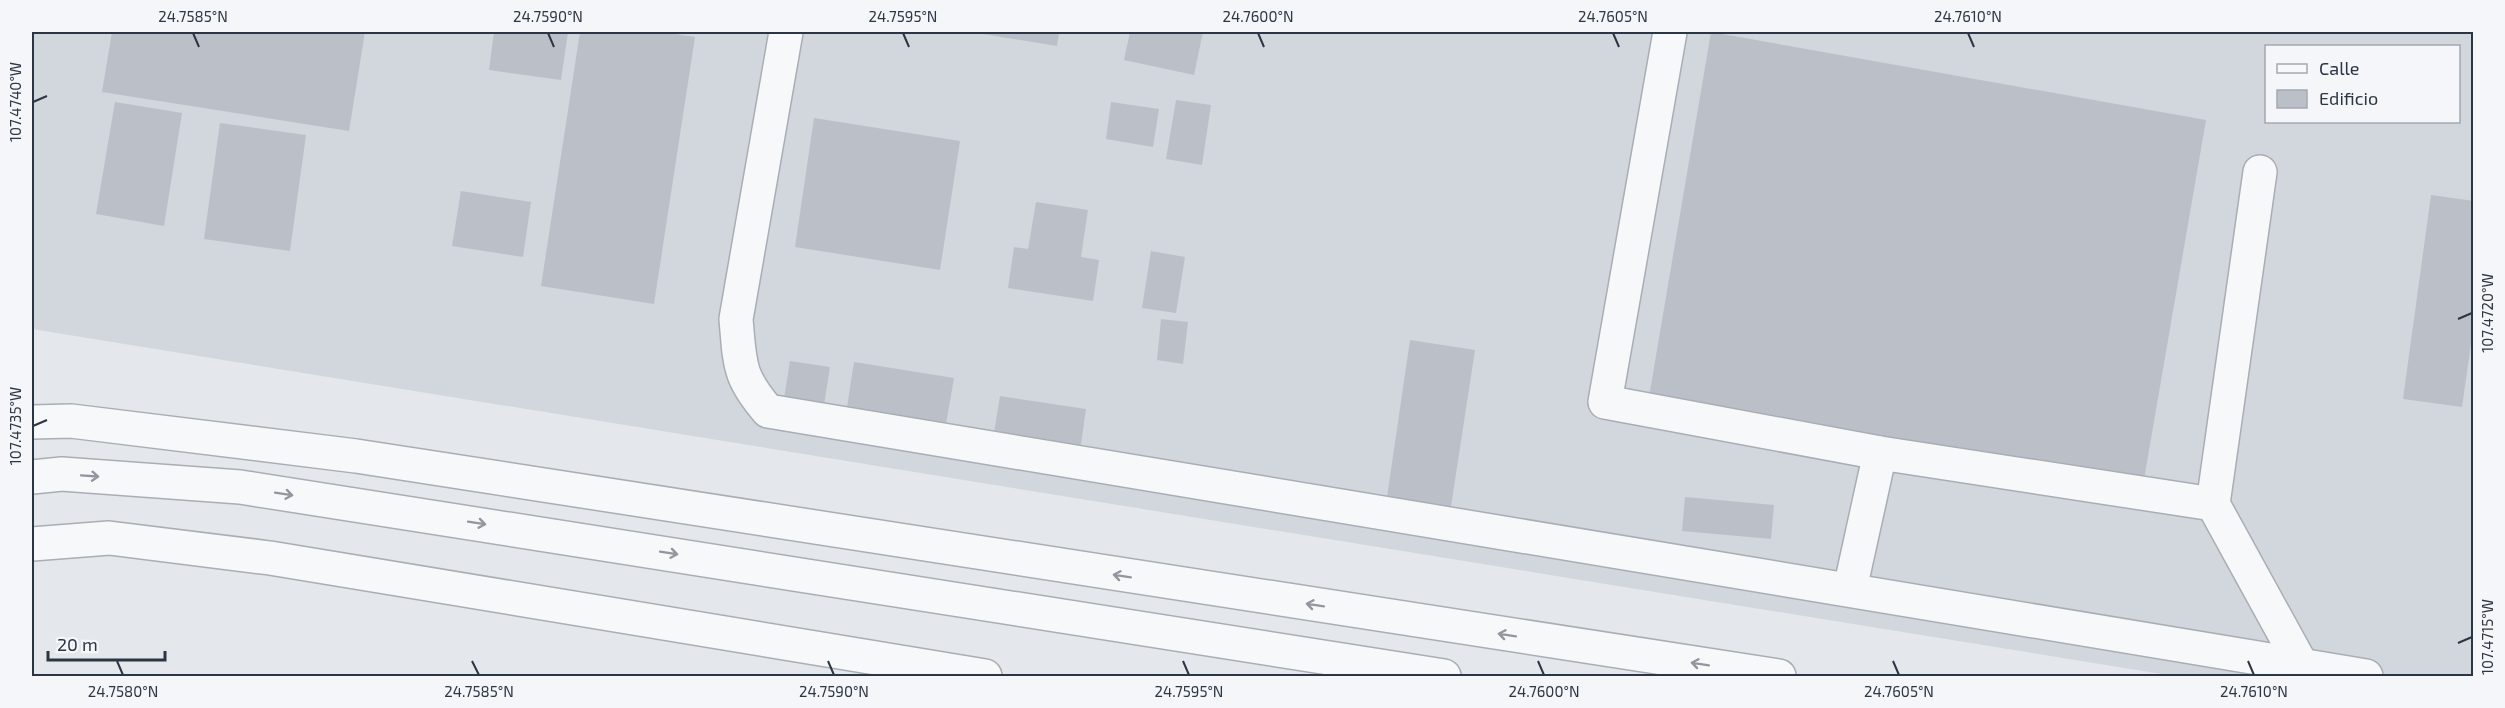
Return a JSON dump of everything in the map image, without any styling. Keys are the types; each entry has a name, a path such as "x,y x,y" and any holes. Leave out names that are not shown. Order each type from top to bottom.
{"street":[{"path":"786,32 736,319 740,365 749,390 768,411 2366,676"},
{"path":"1670,32 1605,402 1880,453 2213,504"},
{"path":"2260,172 2213,504 2302,666"},
{"path":"32,422 70,420 356,456 1779,676"},
{"path":"1850,589 1880,453"},
{"path":"32,477 62,474 240,487 1444,676"},
{"path":"32,544 109,538 270,558 985,676"}],"shaded area":[{"path":"32,32 2473,32 2473,676 2174,676 32,329"}],"building":[{"path":"112,32 365,32 349,131 102,92"},
{"path":"494,32 568,32 561,80 489,70"},
{"path":"580,32 663,32 695,37 654,304 541,286"},
{"path":"971,32 1059,32 1057,46"},
{"path":"1130,32 1203,32 1194,75 1124,60"},
{"path":"1711,32 2206,120 2143,485 1649,397"},
{"path":"1176,100 1211,105 1202,165 1166,159"},
{"path":"115,102 182,113 164,226 96,214"},
{"path":"1111,102 1159,109 1153,147 1106,139"},
{"path":"814,118 960,141 940,270 795,247"},
{"path":"220,123 306,135 290,251 204,239"},
{"path":"461,191 531,202 523,257 452,246"},
{"path":"2431,195 2474,201 2474,323 2462,407 2403,399"},
{"path":"1036,202 1088,210 1081,257 1099,260 1093,301 1008,288 1014,247 1028,249"},
{"path":"1151,251 1185,257 1176,313 1142,308"},
{"path":"1161,319 1188,322 1183,364 1157,360"},
{"path":"1410,340 1475,350 1450,513 1386,504"},
{"path":"790,361 830,367 824,405 784,399"},
{"path":"854,362 954,378 945,430 846,414"},
{"path":"1000,396 1086,409 1079,458 992,445"},
{"path":"1685,497 1774,505 1771,539 1682,531"}]}
